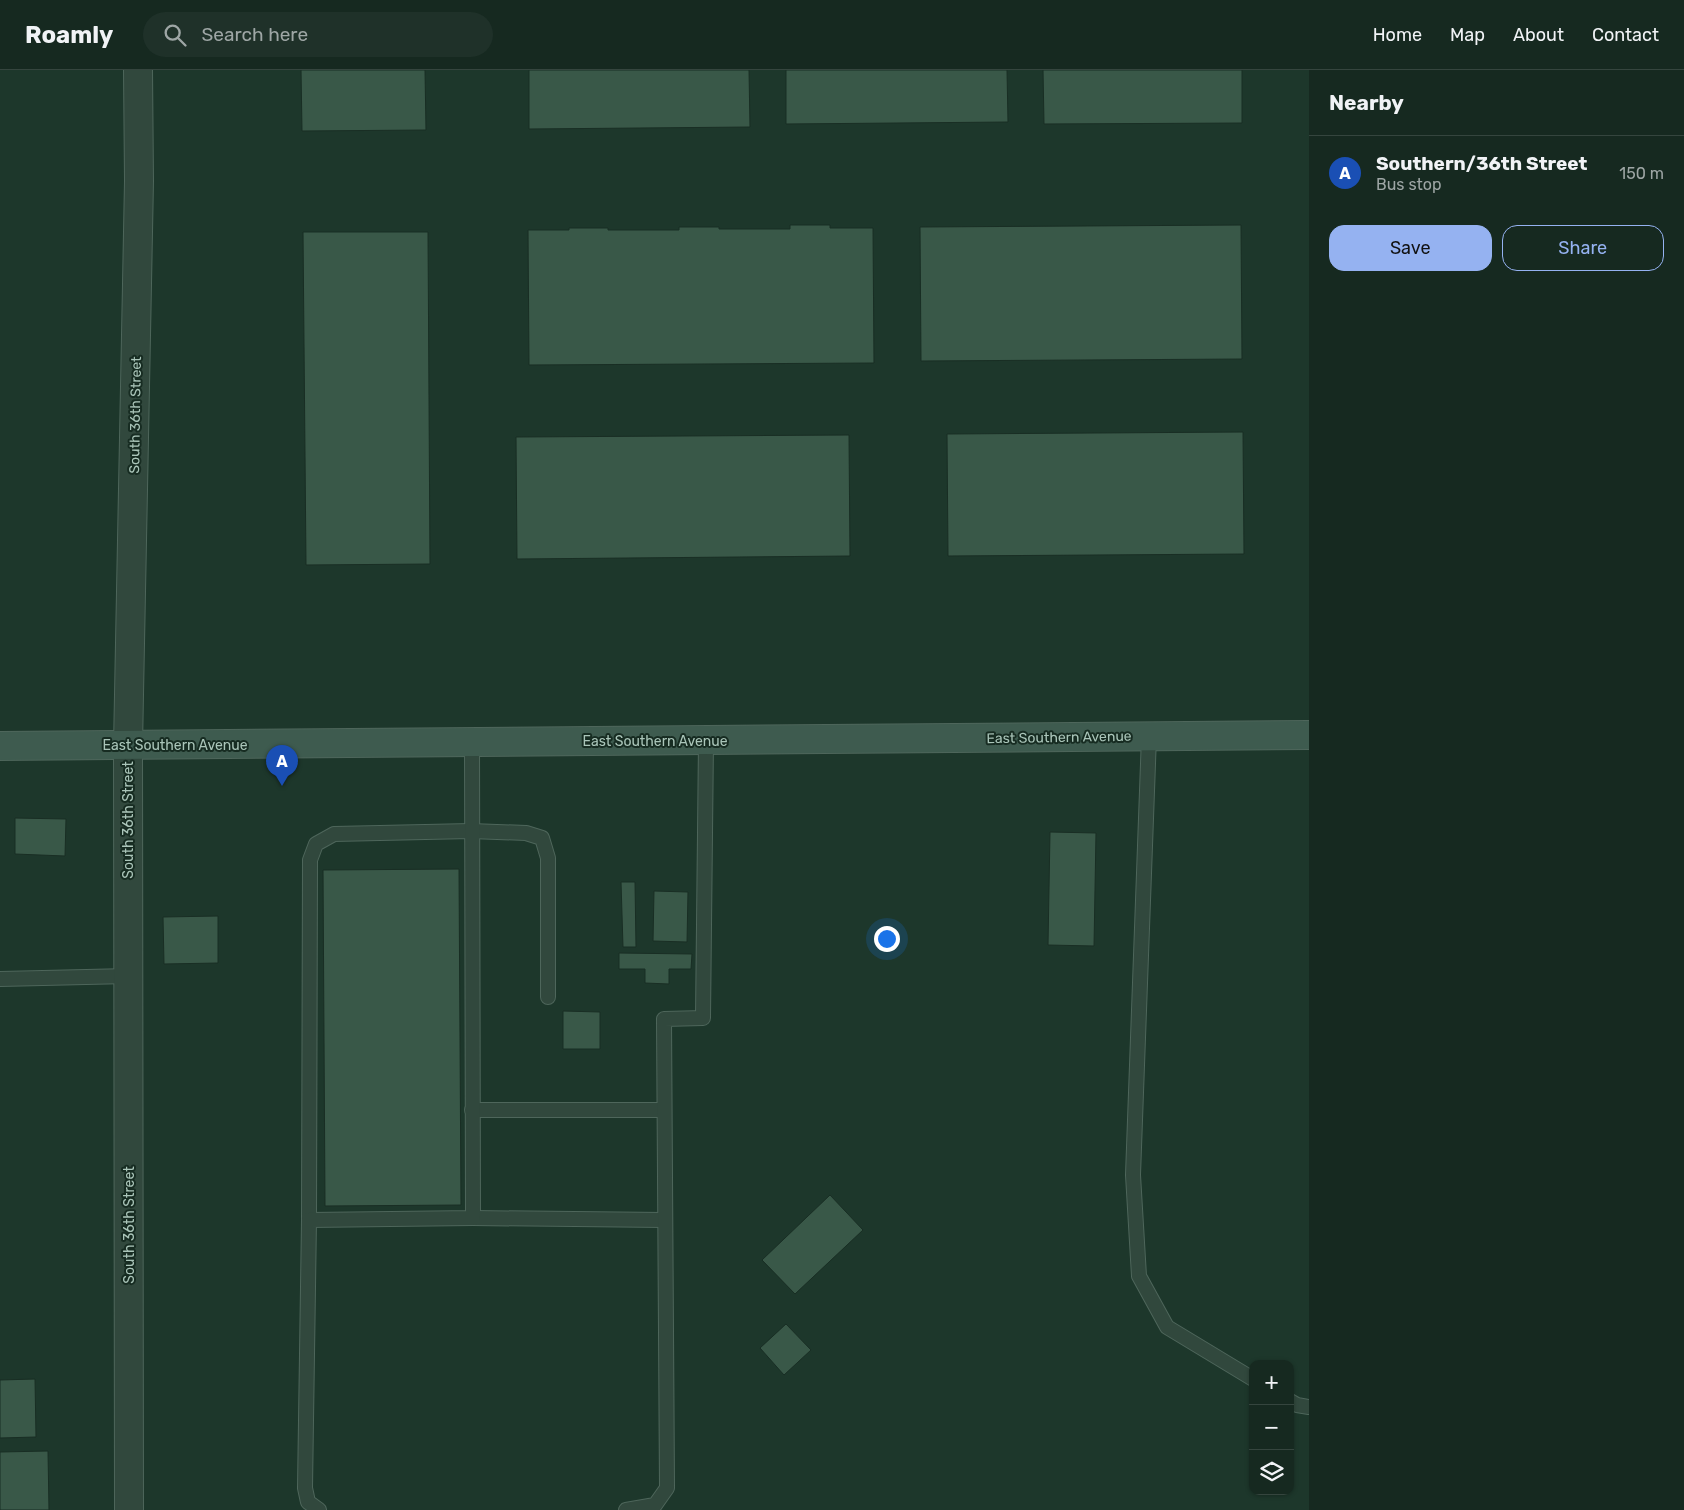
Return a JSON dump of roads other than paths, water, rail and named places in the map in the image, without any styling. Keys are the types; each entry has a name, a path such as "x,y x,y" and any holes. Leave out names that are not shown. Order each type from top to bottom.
{"main road":[{"name":"East Southern Avenue","path":"0,746 1309,735"}],"street":[{"name":"South 36th Street","path":"129,1510 128,746 139,181 138,70"}],"lane":[{"path":"1149,736 1133,1175 1139,1276 1167,1327 1249,1377"},
{"path":"626,1510 655,1505 668,1488 664,1220 664,1019 703,1018 706,741"},
{"path":"472,743 473,1218"},
{"path":"319,1510 308,1502 305,1488 309,1220 310,860 316,844 334,834 471,831 526,833 542,838 548,858 548,997"},
{"path":"0,979 128,976"},
{"path":"472,1110 664,1110"},
{"path":"309,1220 473,1218 664,1220"},
{"path":"1294,1404 1309,1407"}],"place":[{"name":"Southern/36th Street","path":"282,786"}]}
